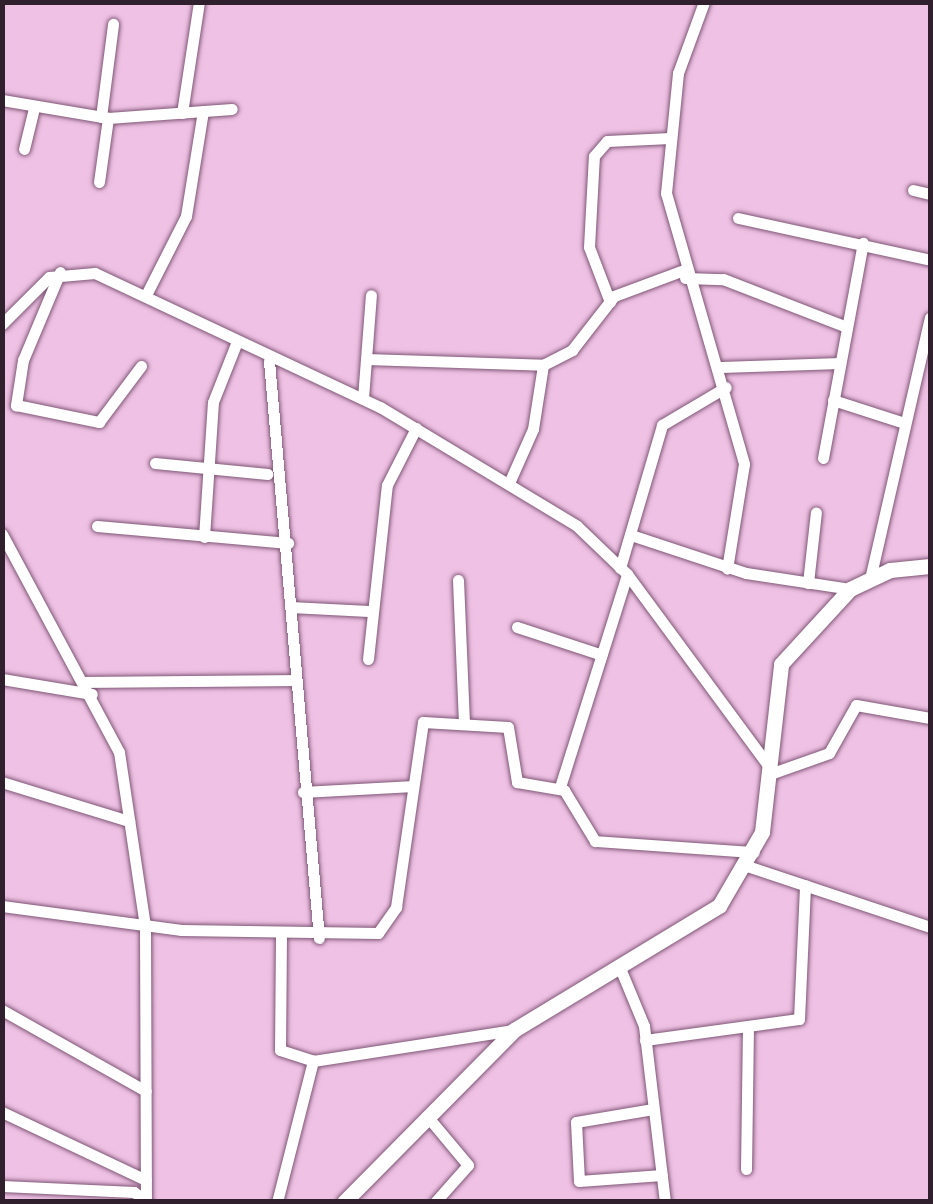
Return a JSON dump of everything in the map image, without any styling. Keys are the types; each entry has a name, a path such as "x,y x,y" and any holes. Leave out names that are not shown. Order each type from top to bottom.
{"main road":[{"path":"352,1199 427,1116 514,1030 718,906 750,859 781,664 850,589 870,579 930,566"}],"street":[{"path":"182,113 199,2"},
{"path":"704,2 678,73 666,193 683,274 721,367 744,464 727,568"},
{"path":"99,182 113,24"},
{"path":"2,100 104,117 232,109"},
{"path":"24,150 34,108"},
{"path":"147,293 186,216 203,111"},
{"path":"610,302 589,247 594,156 607,141 670,138"},
{"path":"913,190 930,194"},
{"path":"738,218 930,260"},
{"path":"823,458 863,243"},
{"path":"60,272 20,368 16,406 99,422 142,366"},
{"path":"2,324 60,272 95,273 147,293 269,361 364,398 416,428 509,483 624,571 767,770 829,753 856,705 930,718"},
{"path":"366,359 544,365 572,350 610,302 683,274 723,279 847,326"},
{"path":"364,398 372,294"},
{"path":"870,579 930,318"},
{"path":"204,537 203,468 216,388 236,344"},
{"path":"269,361 288,542 303,792 319,938"},
{"path":"721,367 840,363"},
{"path":"509,483 532,429 544,365"},
{"path":"560,787 602,655 662,425 726,387"},
{"path":"832,400 904,424"},
{"path":"368,659 368,611 386,485 416,428"},
{"path":"155,463 267,474"},
{"path":"808,583 816,512"},
{"path":"96,526 288,542"},
{"path":"2,534 92,694 119,752 145,925 146,1201 2,1186"},
{"path":"631,535 727,568 850,589"},
{"path":"458,580 464,722"},
{"path":"291,606 368,611"},
{"path":"516,626 602,655"},
{"path":"2,679 92,694"},
{"path":"85,682 295,680"},
{"path":"2,906 145,925 281,936 319,938 378,933 391,920 413,786 417,726 464,722 508,728 516,782 560,787"},
{"path":"2,782 130,821"},
{"path":"303,792 413,786"},
{"path":"560,787 595,841 750,859 805,884 930,928"},
{"path":"645,1040 748,1028 802,1015 805,884"},
{"path":"281,936 280,1050 313,1061 514,1030"},
{"path":"620,968 645,1040 665,1202"},
{"path":"2,1010 146,1091"},
{"path":"746,1169 748,1028"},
{"path":"278,1202 313,1061"},
{"path":"653,1109 576,1122 579,1181 662,1175"},
{"path":"2,1112 146,1180"},
{"path":"427,1116 468,1166 435,1202"}]}
